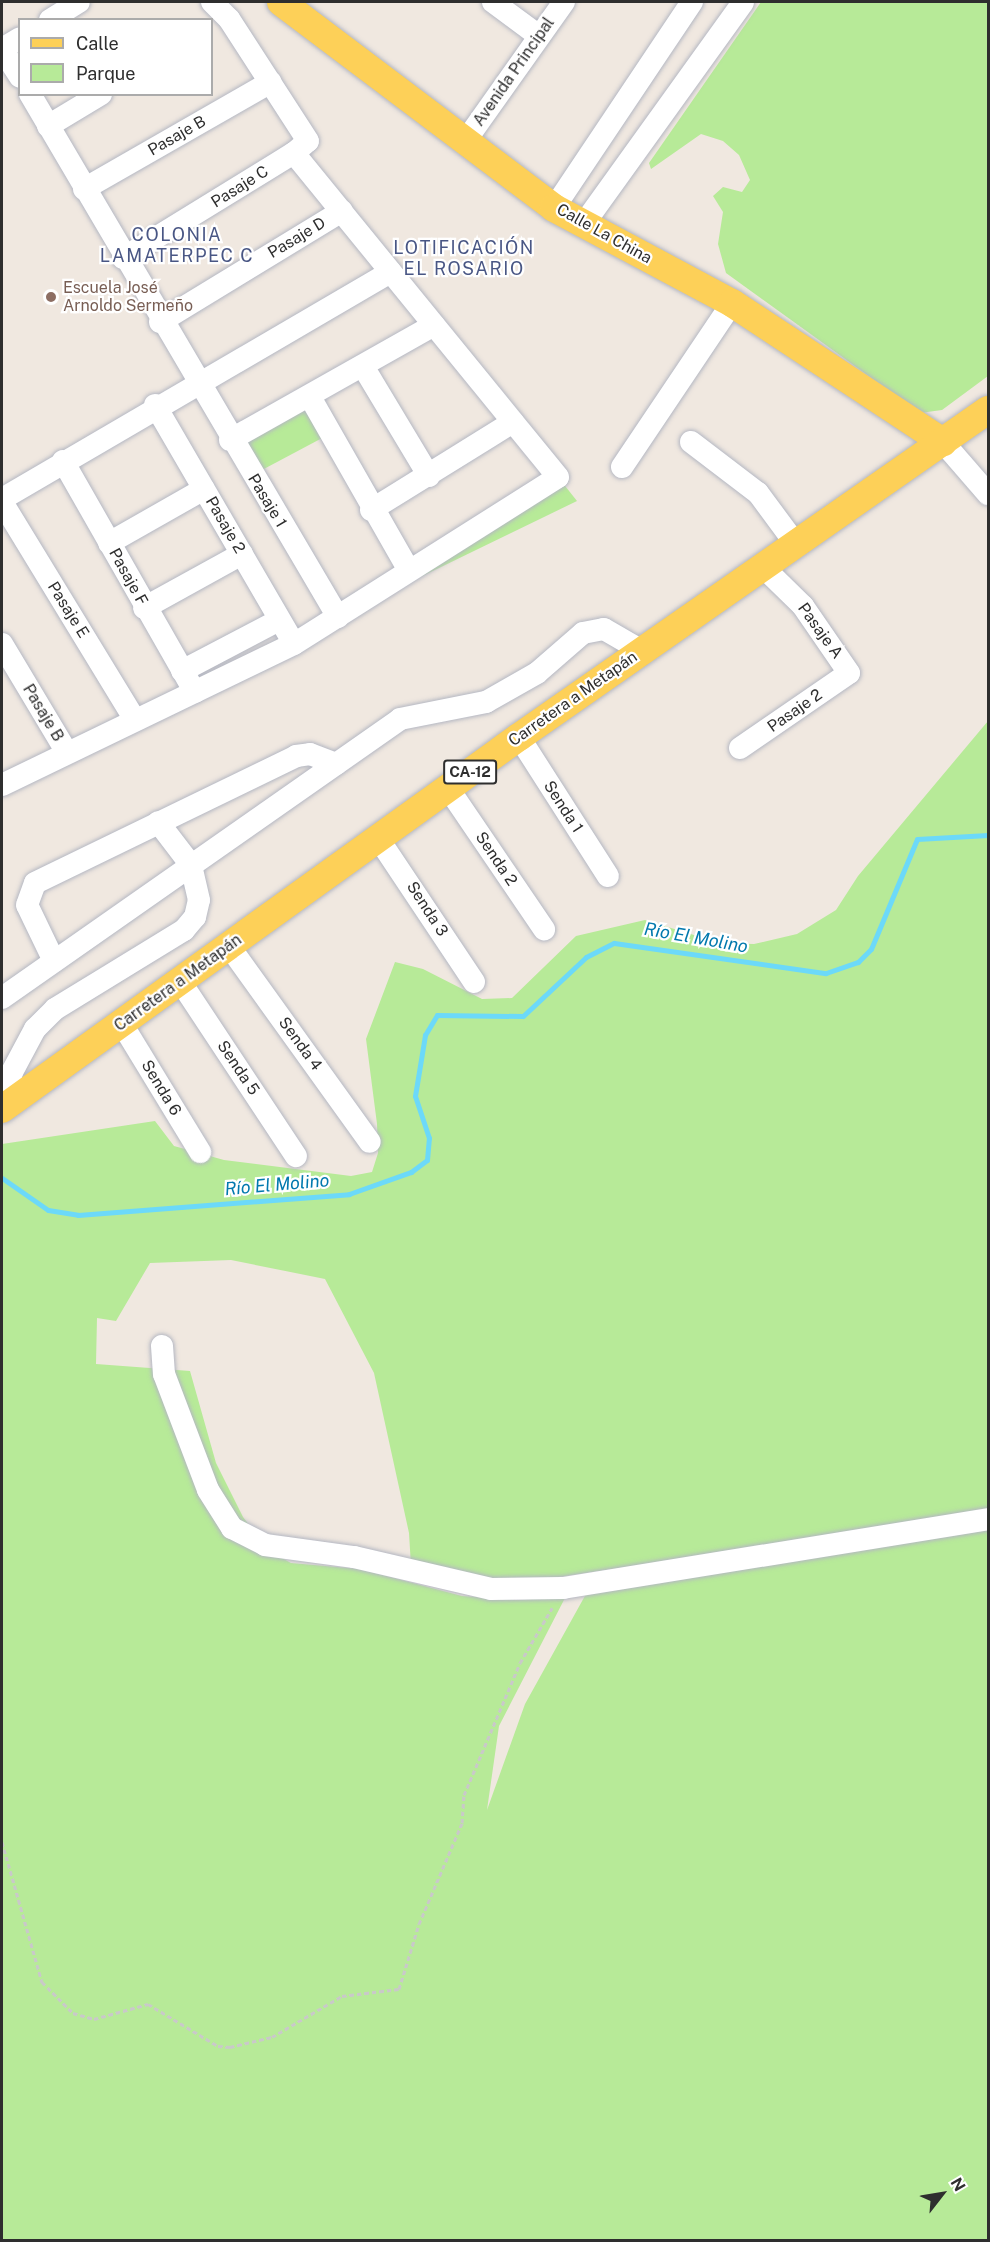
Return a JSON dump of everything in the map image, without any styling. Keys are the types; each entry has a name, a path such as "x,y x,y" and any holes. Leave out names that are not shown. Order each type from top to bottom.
{"main road":[{"name":"Calle La China","path":"281,2 464,143 554,208 732,303 943,442"},
{"name":"CA-12","path":"943,442 988,410"},
{"name":"Carretera a Metapán","path":"2,1108 519,737 943,442"}],"street":[{"path":"53,18 79,2"},
{"path":"2,785 134,718 195,692 294,644 408,569 558,477 294,153 308,141 271,82 220,24 212,2"},
{"path":"493,2 539,36"},
{"name":"Avenida Principal","path":"464,143 564,2"},
{"path":"554,208 692,2"},
{"path":"583,225 743,2"},
{"path":"8,45 18,72"},
{"name":"Pasaje B","path":"84,189 271,82"},
{"name":"Pasaje 1","path":"31,96 196,385 338,617"},
{"path":"48,126 98,96"},
{"name":"Pasaje C","path":"123,258 294,153"},
{"name":"Pasaje D","path":"160,322 342,211"},
{"path":"4,493 390,272"},
{"path":"622,467 732,303"},
{"path":"230,440 364,368 434,325"},
{"path":"364,368 429,476"},
{"path":"310,397 371,510 408,569"},
{"name":"Pasaje 2","path":"155,405 294,644"},
{"path":"371,510 513,422"},
{"path":"692,442 758,493 795,543"},
{"path":"943,442 988,494"},
{"name":"Pasaje F","path":"63,461 144,608 195,692"},
{"path":"109,543 204,489"},
{"name":"Pasaje E","path":"4,493 134,718"},
{"path":"144,608 242,554"},
{"name":"Pasaje A","path":"762,566 803,606 849,673"},
{"path":"182,671 279,620"},
{"path":"2,998 400,719 486,702 537,673 584,633 604,629 642,651"},
{"name":"Pasaje B","path":"2,644 66,751"},
{"name":"Pasaje 2","path":"740,748 849,673"},
{"name":"Senda 1","path":"519,737 608,876"},
{"path":"54,962 27,905 28,891 158,822 296,756 310,754 336,764"},
{"name":"Senda 2","path":"448,788 544,929"},
{"path":"2,1108 12,1072 35,1029 55,1010 184,930 195,917 199,900 191,865 158,822"},
{"name":"Senda 3","path":"378,838 474,982"},
{"name":"Senda 4","path":"229,946 370,1142"},
{"name":"Senda 5","path":"180,981 296,1156"},
{"name":"Senda 6","path":"122,1024 200,1152"},
{"path":"162,1346 164,1374 191,1456 222,1515 247,1539 354,1557 490,1590 563,1588 988,1519"}],"path":[{"path":"2,1842 42,1982 73,2013 94,2019 148,2004 218,2046 230,2047 272,2037 342,1996 399,1989 419,1924 462,1823 464,1795 520,1663 563,1588"}],"green space":[{"path":"761,2 988,2 988,376 942,410 920,413 726,273 718,244 723,212 713,196 723,187 742,192 750,180 739,155 723,141 701,134 651,169 649,163"},
{"path":"310,397 330,434 249,477 230,440"},
{"path":"558,477 577,501 338,617"},
{"path":"988,721 988,1514 511,1584 411,1566 409,1533 374,1373 325,1279 231,1260 150,1263 116,1321 97,1318 96,1364 190,1371 216,1463 243,1517 269,1551 291,1563 360,1569 462,1596 519,1600 566,1596 499,1726 487,1810 525,1704 586,1594 988,1530 988,2240 2,2240 2,1144 155,1121 174,1146 224,1160 351,1176 372,1172 378,1153 377,1124 366,1039 395,962 423,969 482,999 512,998 576,936 645,920 720,943 754,944 797,934 836,910 858,876"}],"waterway":[{"name":"Río El Molino","path":"2,1178 48,1210 78,1215 349,1194 411,1172 427,1160 429,1138 415,1096 425,1035 437,1015 523,1016 586,957 614,943 826,973 858,962 871,949 917,839 988,835"}],"place":[{"name":"Escuela José Arnoldo Sermeño","path":"51,297"}],"district":[{"name":"COLONIA LAMATERPEC C","path":"177,246"},
{"name":"LOTIFICACIÓN EL ROSARIO","path":"464,259"}]}
